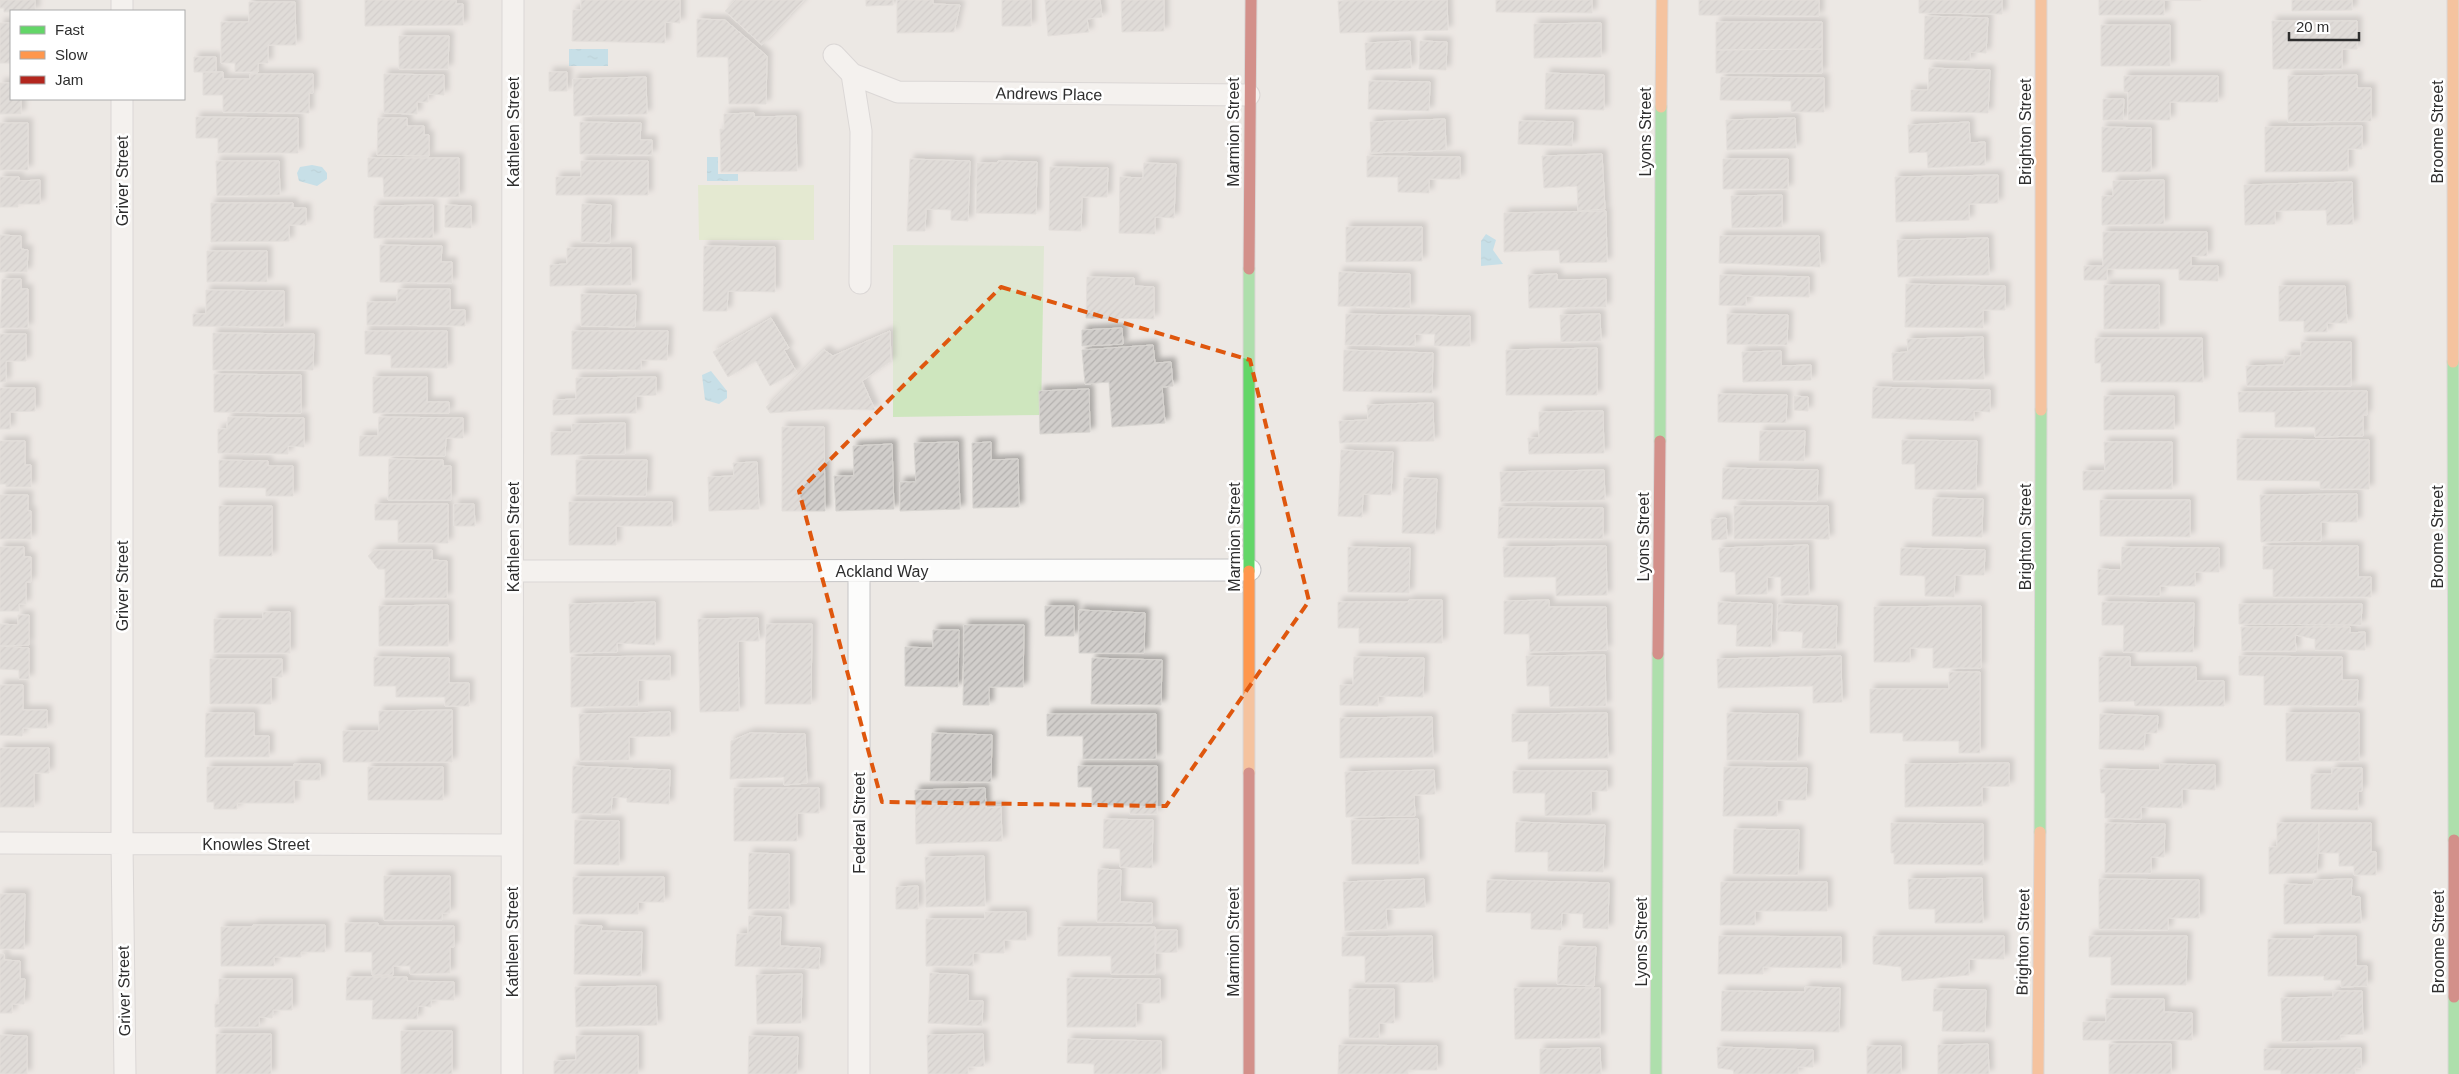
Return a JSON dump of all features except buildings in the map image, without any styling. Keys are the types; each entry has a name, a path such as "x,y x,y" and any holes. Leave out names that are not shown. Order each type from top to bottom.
{"street":[{"name":"Kathleen Street","path":"512,1074 513,0"},
{"name":"Marmion Street","path":"1249,1074 1249,95 1251,0"},
{"name":"Lyons Street","path":"1656,1074 1662,0"},
{"name":"Brighton Street","path":"2038,1074 2041,758 2041,0"},
{"name":"Broome Street","path":"2453,0 2456,1064"},
{"name":"Andrews Place","path":"834,55 852,74 898,92 1249,95"},
{"path":"852,74 861,130 860,283"},
{"name":"Griver Street","path":"122,100 122,844 125,1074"},
{"name":"Ackland Way","path":"513,571 1250,570"},
{"name":"Federal Street","path":"859,572 860,1074"},
{"name":"Knowles Street","path":"0,843 512,845"}],"highlighted area":[{"path":"1001,287 1250,360 1309,601 1166,806 882,802 799,491"}],"green space":[{"path":"698,185 814,185 814,240 699,240"},
{"path":"893,245 1044,246 1041,415 893,417"}],"water":[{"path":"569,49 608,49 608,66 569,66"},
{"path":"707,157 718,157 718,174 738,174 738,181 707,181"},
{"path":"312,165 322,167 327,173 327,179 317,186 299,181 297,173 300,167"},
{"path":"1486,234 1496,240 1493,250 1503,264 1481,266 1481,241"},
{"path":"711,371 727,391 727,398 719,404 705,400 702,375"}],"traffic: fast":[{"path":"1660,441 1661,107"},
{"path":"1249,269 1249,571"},
{"path":"2453,362 2454,840"},
{"path":"2040,832 2041,410"},
{"path":"1656,1074 1658,654"},
{"path":"2454,997 2454,1074"}],"traffic: slow":[{"path":"1661,107 1662,0"},
{"path":"2041,0 2041,410"},
{"path":"2453,0 2453,362"},
{"path":"1249,571 1249,773"},
{"path":"2038,1074 2040,832"}],"traffic: jam":[{"path":"1249,269 1251,0"},
{"path":"1658,654 1660,441"},
{"path":"1249,773 1249,1074"},
{"path":"2454,840 2454,997"}]}
